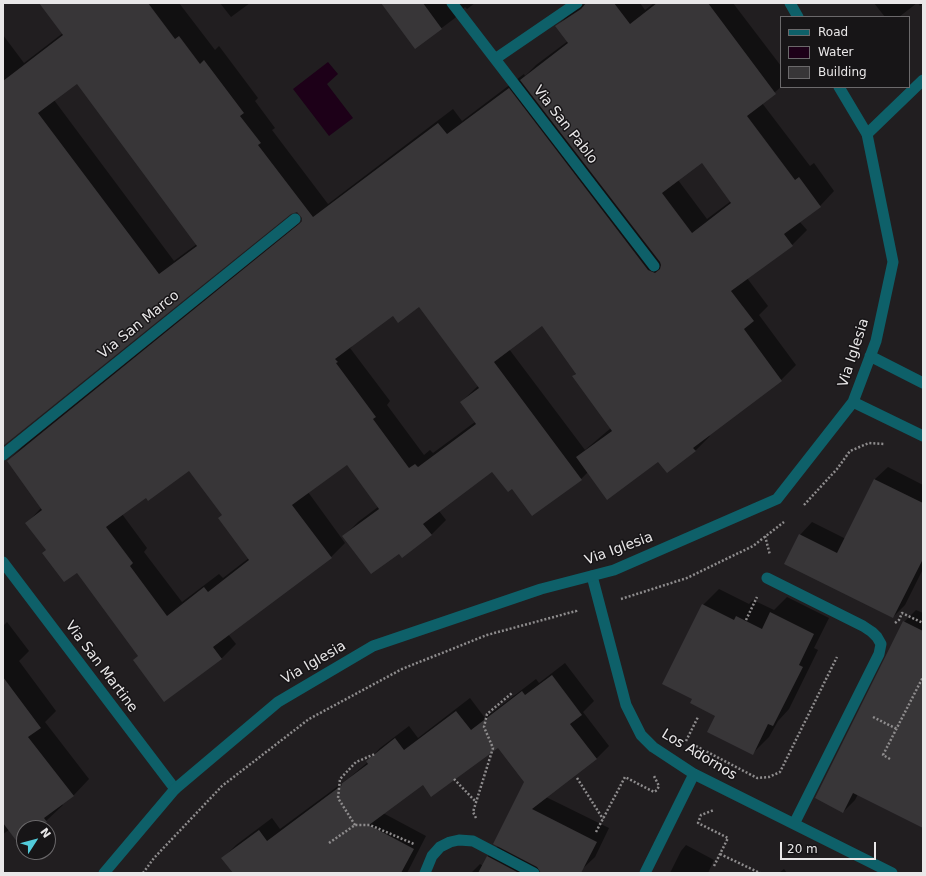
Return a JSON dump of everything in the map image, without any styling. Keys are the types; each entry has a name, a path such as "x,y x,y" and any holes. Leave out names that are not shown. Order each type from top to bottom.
{"street":[{"name":"Via San Pablo","path":"452,3 654,266"},
{"path":"495,59 577,3"},
{"path":"790,3 797,16"},
{"path":"867,134 923,80"},
{"name":"Via Iglesia","path":"104,873 175,789 278,702 372,646 541,589 614,570 777,500 853,402 876,341 893,262 867,134 840,88"},
{"name":"Via San Marco","path":"3,455 295,219"},
{"path":"870,356 923,383"},
{"path":"853,402 923,436"},
{"name":"Via San Martine","path":"3,562 175,789"},
{"name":"Los Adornos","path":"592,576 626,705 642,735 653,747 694,774 892,873"},
{"path":"767,578 863,626 872,632 881,644 879,654 794,824"},
{"path":"645,873 694,774"},
{"path":"425,873 432,856 440,847 450,842 459,840 473,841 534,873"}],"path":[{"path":"765,536 771,558"},
{"path":"621,599 623,606"},
{"path":"143,873 154,858 222,786 309,719 402,669 487,635 576,611"},
{"path":"877,637 899,620 902,613 923,624"},
{"path":"680,737 757,778 769,777 780,772 837,657"},
{"path":"890,759 883,755 923,677"},
{"path":"473,819 478,821 473,812 493,748 484,727 487,714 512,693"},
{"path":"853,707 897,729"},
{"path":"686,741 698,717"},
{"path":"355,825 338,798 340,778 356,762 375,754"},
{"path":"577,778 603,819"},
{"path":"454,780 476,802"},
{"path":"714,866 728,838 698,823 701,815 715,810 720,812"},
{"path":"329,843 355,825 370,825 416,844 418,840"},
{"path":"720,854 760,873"}],"water":[{"path":"328,62 338,74 327,84 353,118 329,136 293,89"}],"building":[{"path":"39,3 148,3 175,39 179,36 200,64 204,60 244,113 240,116 261,143 258,145 313,217 438,123 447,134 509,88 648,270 655,273 660,269 660,262 520,80 568,43 555,26 581,9 586,3 614,3 630,24 657,3 708,3 776,94 747,116 795,180 799,177 821,207 784,234 793,246 731,291 754,321 744,329 782,381 693,448 696,451 667,473 658,462 607,500 576,457 612,431 572,376 576,374 542,326 494,362 582,480 532,516 512,489 508,492 492,472 423,524 432,535 402,558 399,554 371,574 342,536 379,509 347,465 292,505 332,558 213,647 222,659 164,702 133,660 138,656 77,573 64,582 42,553 46,550 25,523 42,510 7,461 299,224 302,221 302,218 297,212 291,214 3,446 3,81 63,35","holes":["77,84 197,246 159,274 38,113","702,163 731,203 692,233 662,193","419,307 479,388 460,402 476,424 418,467 415,464 409,468 373,419 376,417 336,363 338,362 335,359 393,316 398,323","189,471 222,515 218,518 249,560 208,592 204,587 167,616 130,566 133,563 106,527 146,498 148,501"]},
{"path":"381,3 423,3 442,29 415,49"},
{"path":"874,479 923,503 923,559 893,618 784,564 799,534 837,553"},
{"path":"702,604 734,620 736,616 762,629 770,612 814,634 799,665 803,667 773,726 768,724 753,755 707,732 715,716 690,703 692,699 662,684"},
{"path":"903,621 923,631 923,828 853,793 843,813 815,798"},
{"path":"552,675 582,715 570,724 597,759 532,809 597,842 581,873 541,873 537,867 493,844 524,782 498,748 431,797 423,785 369,825 414,849 401,873 233,873 221,858 259,830 267,841 342,785 341,784 368,764 366,761 395,738 404,750 456,711 471,730 522,691 525,695"},
{"path":"3,677 41,728 28,737 74,796 44,818 46,820 16,820 16,840 3,823"},
{"path":"487,856 519,873 478,873"}]}
